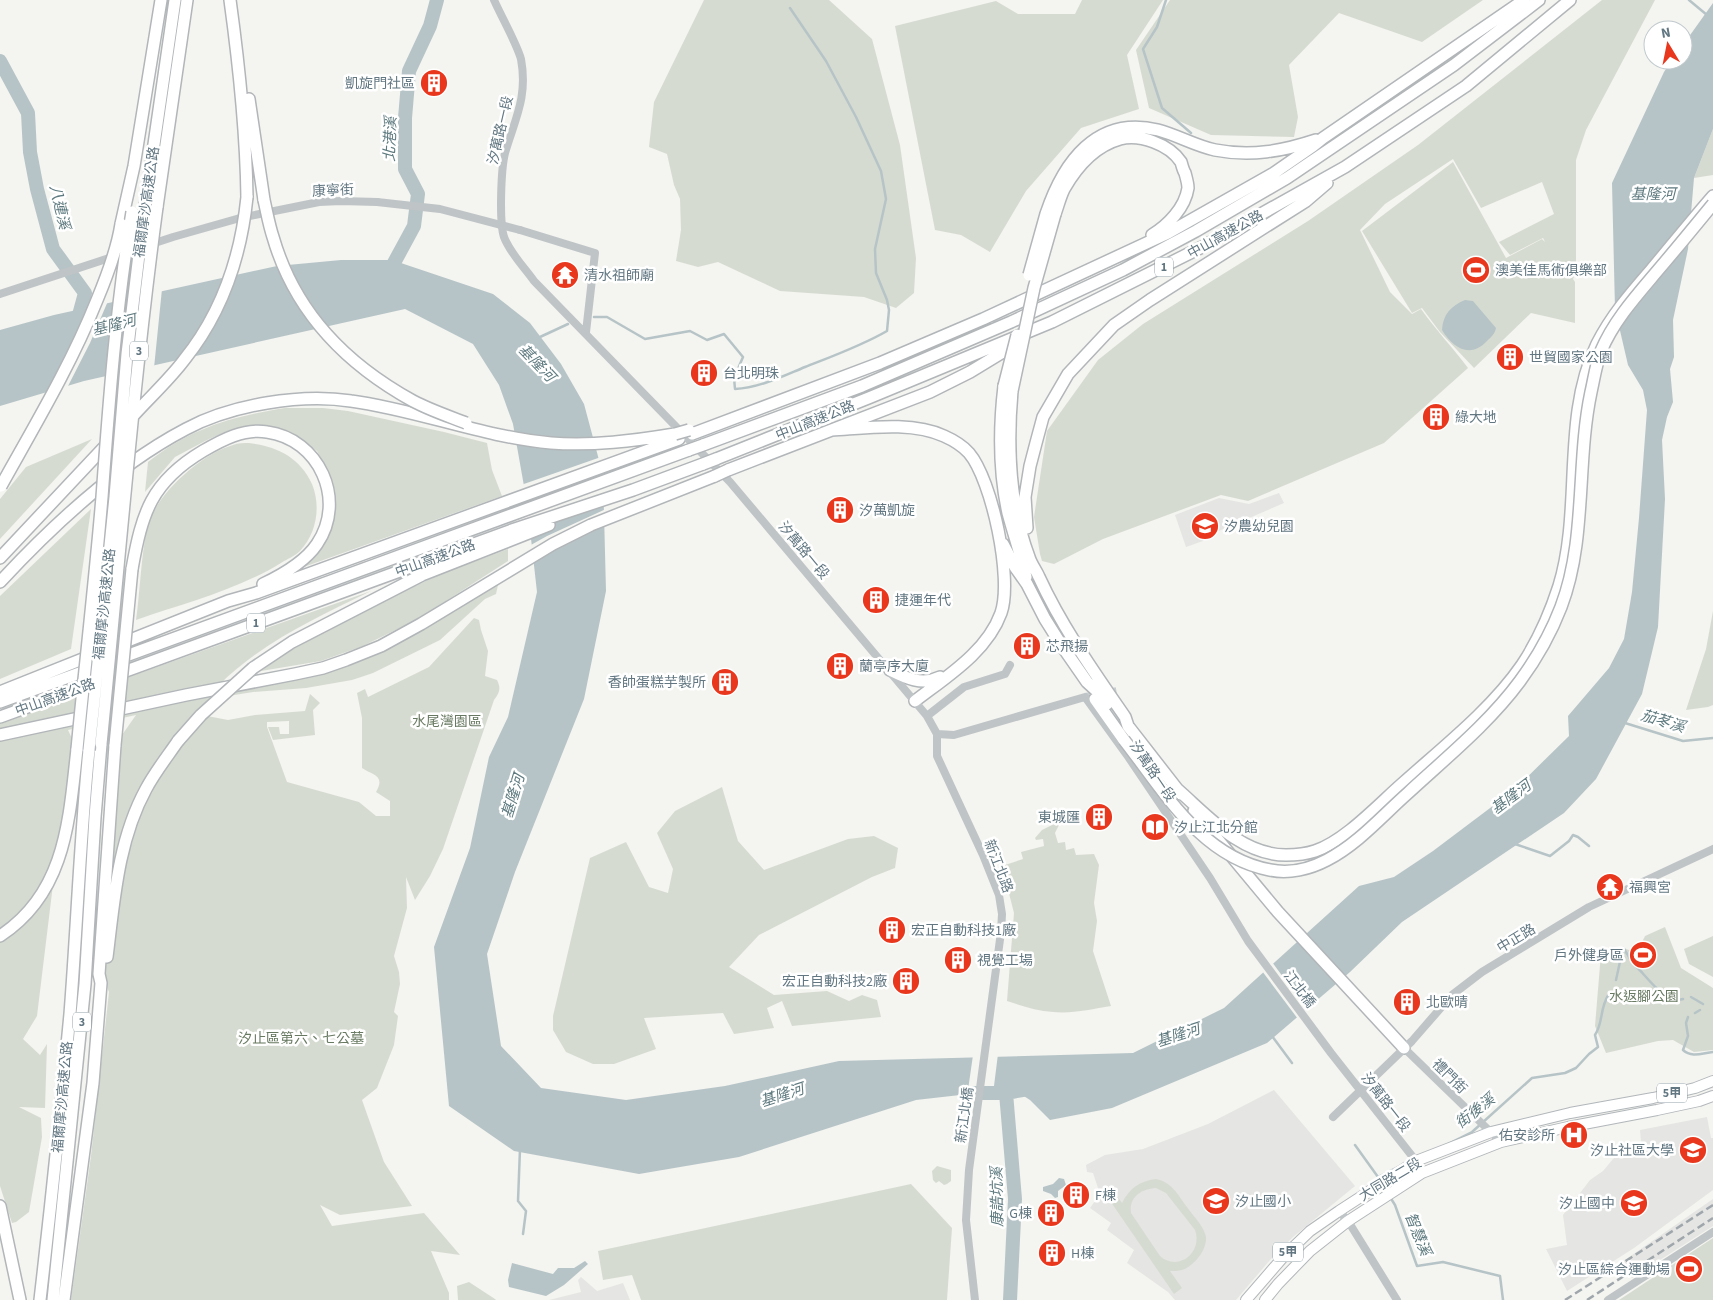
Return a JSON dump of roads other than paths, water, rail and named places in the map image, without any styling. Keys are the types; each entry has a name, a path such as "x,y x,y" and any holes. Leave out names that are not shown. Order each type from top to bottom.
{"highway":[{"path":"0,486 53,394 86,328 115,250 134,166 161,0"},
{"name":"福爾摩沙高速公路","path":"40,1300 58,1140 77,925 83,812 83,750 115,497 138,213 175,0"},
{"name":"福爾摩沙高速公路","path":"53,1300 85,984 101,744 137,370 157,207 186,0"},
{"path":"0,558 184,360 204,332 220,302 234,268 245,218 247,197 246,153 230,0"},
{"path":"228,601 256,593 620,461 677,436 721,422 880,363 983,319 1168,233 1274,173 1524,0"},
{"name":"中山高速公路","path":"0,702 871,382 1011,322 1123,270 1196,231 1287,178 1454,65 1539,0"},
{"name":"中山高速公路","path":"0,717 634,490 871,397 1052,322 1202,247 1345,167 1466,86 1570,0"},
{"path":"236,44 249,100 264,200 273,238 285,270 299,298 319,326 347,356 382,383 415,402 487,432"},
{"path":"1027,584 1008,512 1001,457 1000,414 1034,288 1060,180 1073,159 1095,140 1119,130 1132,128 1158,130 1214,150 1243,154 1288,149 1323,138"},
{"path":"1051,214 1063,190 1091,154 1107,144 1122,138 1159,143 1180,162 1187,178 1188,187 1184,202 1173,218 1160,230 1125,253"},
{"path":"134,166 138,213"},
{"path":"1038,576 1027,528 1025,497 1030,466 1043,417 1068,374 1114,325 1306,201 1345,167"},
{"path":"1177,789 1238,841 1260,851 1283,856 1315,851 1347,833 1435,754 1499,693 1522,665 1549,617 1566,561 1580,401 1587,372 1598,343 1625,300 1713,196"},
{"path":"1087,682 1091,694 1124,740 1190,825 1208,841 1230,856 1272,870 1293,871 1325,862 1344,850 1365,833 1486,720 1520,681 1542,648 1562,606 1571,576 1578,527 1587,412 1599,355 1606,339 1634,298 1713,204"},
{"path":"0,735 186,695 324,668 381,646 553,544 620,513 930,392 970,372 1052,322"},
{"path":"1008,389 1011,480 1019,523 1038,576 1049,600 1074,643 1124,717 1128,726 1199,818 1278,912 1404,1048"},
{"path":"0,582 36,543 101,488 148,452 187,428 216,416 261,404 325,398 361,402 487,432 550,443 592,444 677,436"},
{"path":"832,430 893,427 921,429 957,442 969,453 983,478 1000,536 1015,567 1027,584 1045,619 1087,682 1099,693 1120,721 1128,726"},
{"path":"0,692 228,601 272,580 301,561 317,544 328,517 330,498 322,470 306,450 284,436 265,431 244,432 219,441 193,456 174,472 158,489 146,512 139,532 132,569 114,745 99,974 101,983 93,1083 64,1300"},
{"path":"101,983 105,974 121,855 136,810 146,789 178,741 201,715 252,668 292,642 422,575 514,534"},
{"path":"915,701 965,663 992,631 1001,613 1005,582 1000,536"},
{"path":"890,670 908,679 928,681 953,671"},
{"path":"0,741 52,723"},
{"path":"0,936 14,927 34,906 52,877 65,835 83,750"},
{"path":"0,1206 20,1300"}],"main road":[{"name":"大同路二段","path":"1246,1300 1285,1255 1310,1232 1338,1211 1406,1168 1414,1159 1485,1126 1630,1102 1695,1088 1713,1081"},
{"name":"大同路二段","path":"1265,1300 1310,1250 1348,1221 1422,1173 1501,1142 1568,1126 1699,1101 1713,1096"},
{"path":"1630,1102 1633,1114"}],"street":[{"name":"汐萬路一段","path":"494,0 520,59 522,84 521,105 505,154 500,200 504,236 513,254 534,281 586,332 730,482 890,670 927,716 937,734 954,735 1085,696 1135,766 1210,878 1252,946"},
{"name":"康寧街","path":"0,294 173,237 240,218 281,208 319,202 376,202 440,209 520,230 595,253 586,332"},
{"path":"927,716 964,687 1005,674 1010,665"},
{"name":"新江北路","path":"937,734 937,756 983,855 999,895 1002,923 991,1015"},
{"name":"中正路","path":"1333,1116 1362,1091 1452,995 1482,972 1589,907 1713,849"},
{"name":"江北橋","path":"1252,946 1327,1048"},
{"name":"新江北橋","path":"975,1300 966,1220 969,1170 991,1015"},
{"name":"汐萬路一段","path":"1327,1048 1414,1159 1422,1173"},
{"name":"禮門街","path":"1404,1048 1501,1142"},
{"path":"1338,1211 1348,1221 1397,1300"},
{"path":"1608,1300 1713,1232"}],"water":[{"name":"基隆河","path":"1713,3 1713,129 1694,178 1688,249 1673,320 1674,357 1670,369 1673,402 1667,417 1662,440 1665,499 1658,627 1642,694 1596,779 1564,813 1402,922 1350,972 1267,1043 1112,1108 1050,1120 1030,1100 1013,1089 916,1100 739,1157 639,1174 514,1151 449,1106 434,947 470,848 489,757 508,717 537,592 527,503 513,424 499,385 473,344 405,309 84,381 0,406 0,330 54,315 277,266 341,260 392,260 493,294 530,323 561,364 584,404 603,475 606,591 584,699 515,872 487,954 501,1046 541,1088 626,1100 725,1086 839,1061 1133,1053 1224,1008 1359,886 1394,877 1433,851 1514,790 1569,736 1568,716 1609,668 1624,639 1632,592 1647,410 1643,390 1628,365 1615,309 1612,183 1665,70 1693,70 1693,31"},
{"path":"1465,300 1473,301 1496,328 1494,334 1481,346 1468,350 1462,349 1451,342 1442,330 1444,319 1449,311"},
{"path":"1059,1178 1064,1179 1066,1185 1058,1191 1058,1197 1055,1198 1043,1191 1043,1187 1053,1184"},
{"path":"585,1261 588,1264 564,1285 546,1296 509,1287 508,1280 512,1263 553,1274 558,1268 574,1268"}],"waterway":[{"name":"北港溪","path":"388,274 414,226 418,194 405,169 405,118 409,71 430,26 437,0"},
{"path":"1166,0 1157,27 1143,49 1162,108 1191,133"},
{"path":"1689,0 1707,15"},
{"path":"594,317 607,317 645,339 690,331 707,340 724,334 743,357 734,378 735,389 771,381 847,351 887,331 889,310 876,273 875,249 886,199 881,171 856,117 826,61 790,8"},
{"name":"八連溪","path":"0,61 28,113 30,152 37,189 53,249 85,293 76,326"},
{"path":"540,337 568,324"},
{"name":"茄苳溪","path":"1625,723 1683,741 1713,738"},
{"path":"1515,844 1550,856 1569,841 1573,835 1589,846"},
{"path":"1616,980 1623,948"},
{"path":"1624,949 1631,960"},
{"path":"1636,966 1663,994 1676,1000 1683,999"},
{"name":"街後溪","path":"1448,1144 1472,1132 1532,1078 1565,1073 1576,1068 1598,1047 1595,1035 1600,1025 1604,1005 1609,994"},
{"path":"1691,997 1703,1004"},
{"path":"1695,1013 1700,1010"},
{"path":"1688,1017 1686,1023 1688,1036 1683,1050 1690,1054 1713,1052"},
{"name":"智慧溪","path":"1272,1036 1292,1063"},
{"name":"基隆河","path":"966,1093 1006,1093 1034,1088"},
{"name":"康誥坑溪","path":"1006,1093 1015,1199 1010,1300"},
{"name":"智慧溪","path":"1355,1145 1378,1177"},
{"path":"520,1149 518,1201 526,1211 523,1234"},
{"name":"街後溪","path":"1378,1177 1398,1167"},
{"name":"智慧溪","path":"1390,1197 1395,1205 1417,1266 1443,1262 1500,1276 1503,1300"}],"tunnel":[{"path":"1085,697 1118,691"}],"railway":[{"path":"1565,1300 1713,1205"},
{"path":"1587,1300 1713,1218"}],"place":[{"name":"凱旋門社區","path":"434,83"},
{"name":"澳美佳馬術俱樂部","path":"1476,270"},
{"name":"清水祖師廟","path":"565,275"},
{"name":"世貿國家公園","path":"1510,357"},
{"name":"台北明珠","path":"704,373"},
{"name":"綠大地","path":"1436,417"},
{"name":"汐萬凱旋","path":"840,510"},
{"name":"汐農幼兒園","path":"1205,526"},
{"name":"捷運年代","path":"876,600"},
{"name":"芯飛揚","path":"1027,646"},
{"name":"蘭亭序大廈","path":"840,666"},
{"name":"香帥蛋糕芋製所","path":"725,682"},
{"name":"東城匯","path":"1099,817"},
{"name":"汐止江北分館","path":"1155,827"},
{"name":"福興宮","path":"1610,887"},
{"name":"宏正自動科技1廠","path":"892,930"},
{"name":"戶外健身區","path":"1643,955"},
{"name":"視覺工場","path":"958,960"},
{"name":"宏正自動科技2廠","path":"906,981"},
{"name":"北歐晴","path":"1407,1002"},
{"name":"佑安診所","path":"1574,1135"},
{"name":"汐止社區大學","path":"1693,1150"},
{"name":"F棟","path":"1076,1195"},
{"name":"汐止國小","path":"1216,1201"},
{"name":"汐止國中","path":"1634,1203"},
{"name":"G棟","path":"1051,1213"},
{"name":"H棟","path":"1052,1253"},
{"name":"汐止區綜合運動場","path":"1689,1269"}],"park label":[{"name":"水尾灣園區","path":"447,721"},
{"name":"水返腳公園","path":"1644,996"},
{"name":"汐止區第六、七公墓","path":"301,1038"}]}
